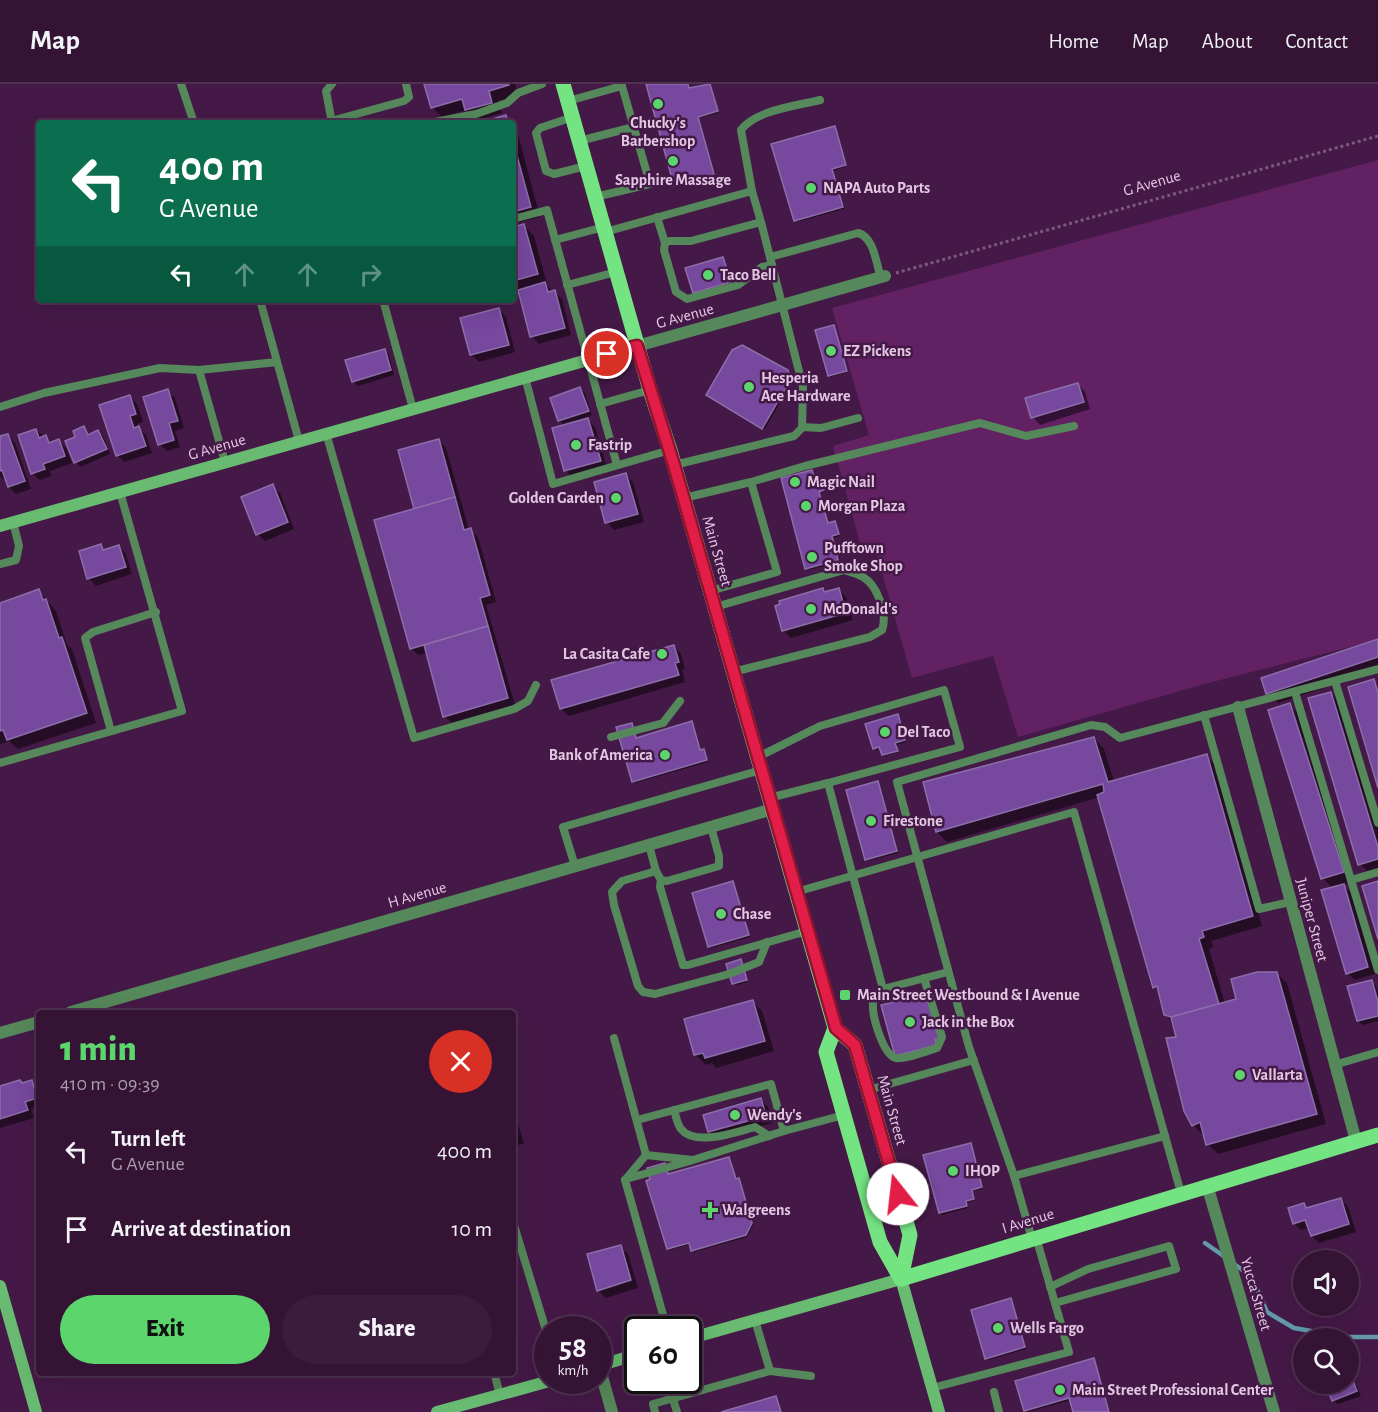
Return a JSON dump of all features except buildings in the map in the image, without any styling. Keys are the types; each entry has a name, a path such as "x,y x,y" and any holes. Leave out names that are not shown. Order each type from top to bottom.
{"main road":[{"name":"Main Street","path":"563,84 836,1028 855,1045 910,1235 901,1279"},
{"name":"Main Street","path":"836,1028 826,1052 880,1242 901,1279"},
{"name":"I Avenue","path":"901,1279 1378,1135"}],"street":[{"name":"G Avenue","path":"0,526 883,277"},
{"name":"Juniper Street","path":"1238,707 1356,1141"},
{"name":"H Avenue","path":"78,1010 711,827 771,803"},
{"path":"0,1033 36,1023"},
{"name":"Yucca Street","path":"1207,1185 1274,1412"},
{"name":"I Avenue","path":"702,1335 901,1279"},
{"name":"Main Street","path":"901,1279 939,1412"},
{"path":"0,1286 36,1412"},
{"path":"437,1412 534,1385"},
{"path":"607,1394 612,1412"}],"lane":[{"path":"181,84 193,120"},
{"path":"332,84 326,91 332,120"},
{"path":"339,120 404,101 408,97 406,84"},
{"path":"451,120 507,104 518,93 542,84"},
{"path":"568,101 622,85 650,184 595,197"},
{"path":"674,465 794,436 802,427 803,387 784,305 752,190 741,130 747,122 763,115 820,100"},
{"path":"573,117 540,128 536,133 543,162 546,171 554,174 586,166"},
{"path":"579,141 634,127"},
{"path":"555,240 657,217 752,190"},
{"path":"516,218 547,210 617,465"},
{"path":"657,217 676,292 687,299 738,285 771,261 858,233 865,235 870,241 883,277"},
{"path":"664,246 669,241 691,241 761,222"},
{"path":"567,285 616,272"},
{"path":"261,303 298,441"},
{"path":"384,303 413,409"},
{"path":"0,407 44,393 159,368 200,370 277,362"},
{"path":"200,370 225,462"},
{"path":"525,377 554,484 670,450"},
{"path":"600,404 650,390"},
{"path":"802,427 821,428 858,418"},
{"path":"684,498 980,423 1026,436 1074,426"},
{"path":"326,434 414,738 514,709 528,701 536,685"},
{"path":"710,591 777,572 751,482"},
{"path":"0,763 182,711 157,616 120,492"},
{"path":"0,564 16,560 19,546 13,522"},
{"path":"715,607 844,570 863,577 872,585 885,623 878,634 870,637 733,672"},
{"path":"111,731 85,638 93,632 157,616"},
{"path":"932,1388 1069,1352 1014,1176 974,1060 916,858 897,782 1091,725 1105,727 1120,738 1378,671"},
{"path":"1335,681 1378,823"},
{"path":"575,866 563,827 760,764 820,726 944,690 960,747 828,783 771,803"},
{"path":"1295,692 1378,970"},
{"path":"611,738 663,723 680,702"},
{"path":"1204,715 1259,909 1290,902"},
{"path":"828,783 883,989"},
{"path":"796,892 1074,812 1181,1193"},
{"path":"661,880 667,881 719,866 719,856 711,827"},
{"path":"649,844 656,872 661,880 660,887 682,965 807,931"},
{"path":"656,872 622,881 612,892 630,961 638,986 644,992 655,994 744,970 759,963 767,942"},
{"path":"1351,880 1378,872"},
{"path":"924,978 942,1038 937,1048 899,1059 890,1056 884,1048 873,1004 875,997 883,989 924,978 948,972"},
{"path":"614,1038 646,1155"},
{"path":"1334,1065 1378,1052"},
{"path":"868,1090 974,1060"},
{"path":"637,1120 771,1084 784,1131"},
{"path":"674,1110 679,1127 687,1135 712,1138 755,1127 769,1136"},
{"path":"625,1180 844,1115"},
{"path":"1014,1176 1165,1136"},
{"path":"646,1155 693,1160"},
{"path":"625,1180 646,1155"},
{"path":"625,1180 663,1316"},
{"path":"516,1232 542,1316"},
{"path":"1050,1287 1088,1269 1169,1246 1176,1269 1055,1303"},
{"path":"755,1320 770,1371"},
{"path":"655,1412 653,1404 770,1371 811,1376"},
{"path":"495,1376 500,1395"},
{"path":"994,1392 999,1412"},
{"path":"673,1399 677,1412"}],"path":[{"name":"G Avenue","path":"883,277 1378,136"}],"shaded area":[{"path":"1378,160 1378,640 1212,682 1018,737 993,656 912,678 875,548 862,550 833,446 869,435 832,308"}],"waterway":[{"path":"1205,1243 1225,1257"},
{"path":"1234,1264 1251,1276 1267,1312 1294,1328 1345,1337 1378,1337"}],"place":[{"name":"Chucky's Barbershop","path":"658,104"},
{"name":"Sapphire Massage","path":"673,161"},
{"name":"NAPA Auto Parts","path":"811,188"},
{"name":"Taco Bell","path":"708,275"},
{"name":"EZ Pickens","path":"831,351"},
{"name":"Hesperia Ace Hardware","path":"749,387"},
{"name":"Fastrip","path":"576,445"},
{"name":"Magic Nail","path":"795,482"},
{"name":"Golden Garden","path":"616,498"},
{"name":"Morgan Plaza","path":"806,506"},
{"name":"Pufftown Smoke Shop","path":"812,557"},
{"name":"McDonald's","path":"811,609"},
{"name":"La Casita Cafe","path":"662,654"},
{"name":"Del Taco","path":"885,732"},
{"name":"Bank of America","path":"665,755"},
{"name":"Firestone","path":"871,821"},
{"name":"Chase","path":"721,914"},
{"name":"Main Street Westbound & I Avenue","path":"845,995"},
{"name":"Jack in the Box","path":"910,1022"},
{"name":"Vallarta","path":"1240,1075"},
{"name":"Wendy's","path":"735,1115"},
{"name":"IHOP","path":"953,1171"},
{"name":"Walgreens","path":"710,1210"},
{"name":"Wells Fargo","path":"998,1328"},
{"name":"Main Street Professional Center","path":"1060,1390"}],"route":[{"path":"607,354 637,346 674,465 836,1028 855,1045 898,1194"}]}
